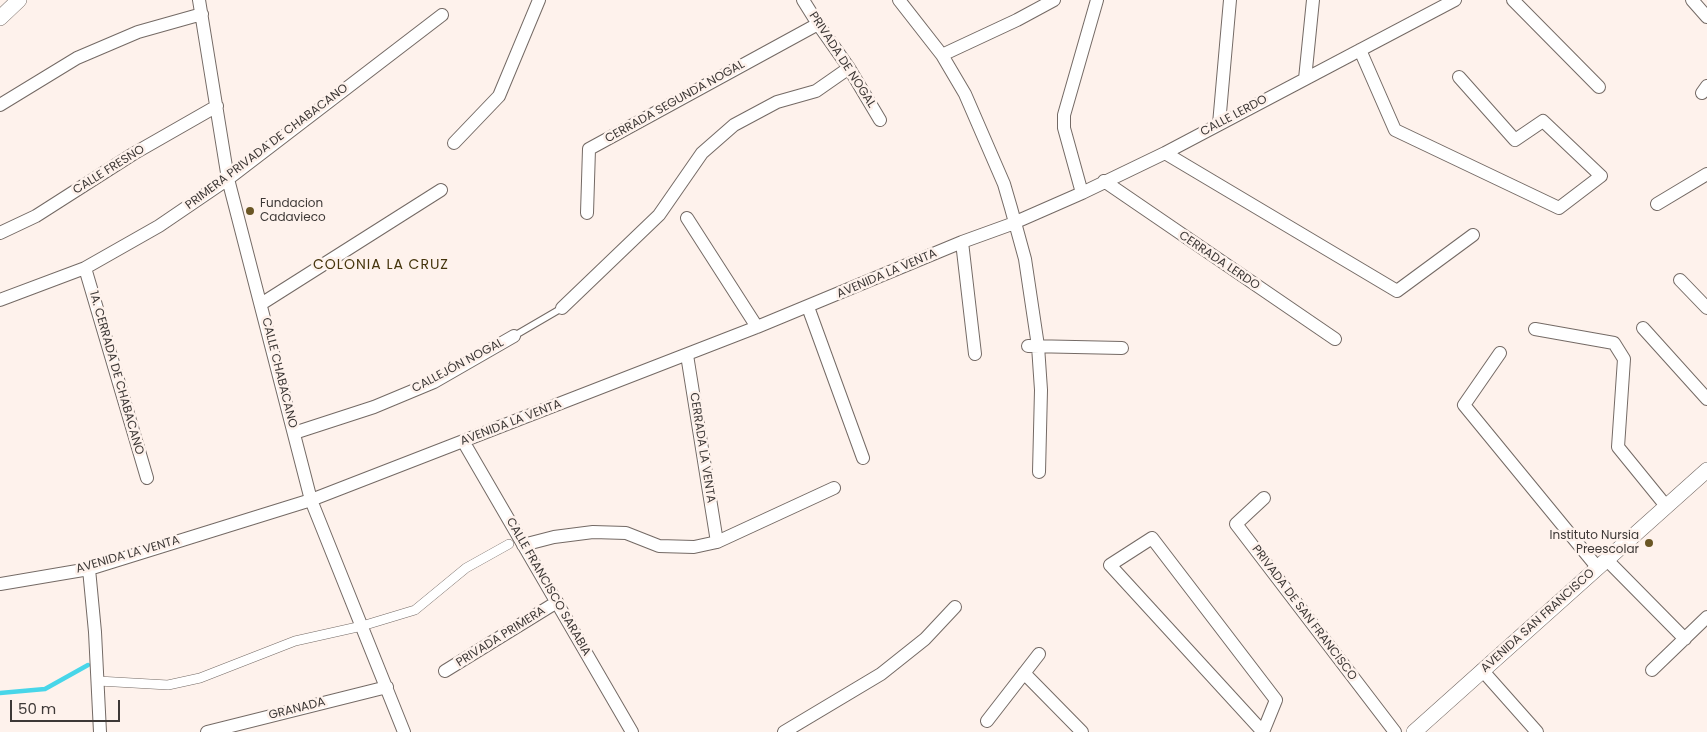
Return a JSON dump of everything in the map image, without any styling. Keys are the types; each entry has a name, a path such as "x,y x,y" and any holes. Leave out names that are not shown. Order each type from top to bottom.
{"street":[{"path":"0,18 19,0"},
{"name":"CALLE CHABACANO","path":"199,0 228,179 311,500 404,732"},
{"path":"454,143 499,96 539,0"},
{"name":"PRIVADA DE NOGAL","path":"804,0 818,24 849,68 880,120"},
{"path":"899,0 942,55 965,94 1004,184 1012,224 1025,259 1034,346 1041,390 1038,472"},
{"path":"942,55 1017,20 1054,0"},
{"path":"1082,193 1064,128 1064,115 1097,0"},
{"path":"1219,124 1230,0"},
{"path":"1305,79 1313,0"},
{"name":"CALLE LERDO","path":"1012,224 1082,193 1165,152 1455,0"},
{"path":"1513,0 1599,87"},
{"path":"1692,0 1707,17"},
{"path":"0,105 77,58 138,32 202,14"},
{"name":"PRIMERA PRIVADA DE CHABACANO","path":"0,300 85,268 159,226 228,179 442,15"},
{"name":"CERRADA SEGUNDA NOGAL","path":"587,213 589,149 818,24"},
{"path":"1360,50 1395,130 1559,208 1601,176 1543,121 1515,140 1459,78"},
{"path":"562,308 659,215 702,153 734,125 777,102 816,91 849,68"},
{"name":"CALLE FRESNO","path":"0,233 36,216 133,154 217,106"},
{"path":"1165,152 1397,291 1473,235"},
{"path":"1657,204 1707,174"},
{"name":"CERRADA LERDO","path":"1104,181 1335,339"},
{"path":"261,304 441,190"},
{"path":"687,218 757,327"},
{"name":"AVENIDA LA VENTA","path":"0,584 89,569 311,500 687,355 808,307 962,242 1012,224"},
{"path":"962,242 975,354"},
{"name":"1A. CERRADA DE CHABACANO","path":"85,268 147,478"},
{"path":"1680,280 1707,308"},
{"path":"808,307 863,458"},
{"path":"1643,328 1707,399"},
{"path":"1535,329 1614,343 1624,359 1618,447 1666,506"},
{"name":"CALLEJÓN NOGAL","path":"294,433 374,407 434,382 514,336"},
{"path":"1034,346 1122,348"},
{"path":"1500,353 1464,405 1602,563 1620,572 1684,639"},
{"name":"CERRADA LA VENTA","path":"687,355 718,542"},
{"name":"CALLE FRANCISCO SARABIA","path":"463,441 632,732"},
{"name":"AVENIDA SAN FRANCISCO","path":"1414,732 1707,470"},
{"path":"523,545 554,537 593,532 626,533 659,546 694,547 718,542 834,488"},
{"name":"PRIVADA DE SAN FRANCISCO","path":"1264,498 1236,524 1395,732"},
{"path":"1152,538 1276,700 1263,732 1150,608 1110,565 1152,538"},
{"path":"98,681 168,685 200,678 294,641 362,626 415,610 466,568 509,544"},
{"path":"89,569 95,632 100,732"},
{"name":"PRIVADA PRIMERA","path":"445,671 557,602"},
{"path":"784,732 882,674 925,639 955,607"},
{"path":"1652,670 1707,617"},
{"path":"987,720 1039,654"},
{"path":"1482,670 1537,732"},
{"path":"1024,673 1082,732"},
{"name":"GRANADA","path":"207,732 387,687"}],"lane":[{"name":"CALLEJÓN NOGAL","path":"514,336 562,308"}],"waterway":[{"path":"0,693 45,689 88,665"}],"place":[{"name":"Fundacion Cadavieco","path":"250,211"},
{"name":"Instituto Nursia Preescolar","path":"1649,543"}],"district":[{"name":"COLONIA LA CRUZ","path":"381,265"}]}
